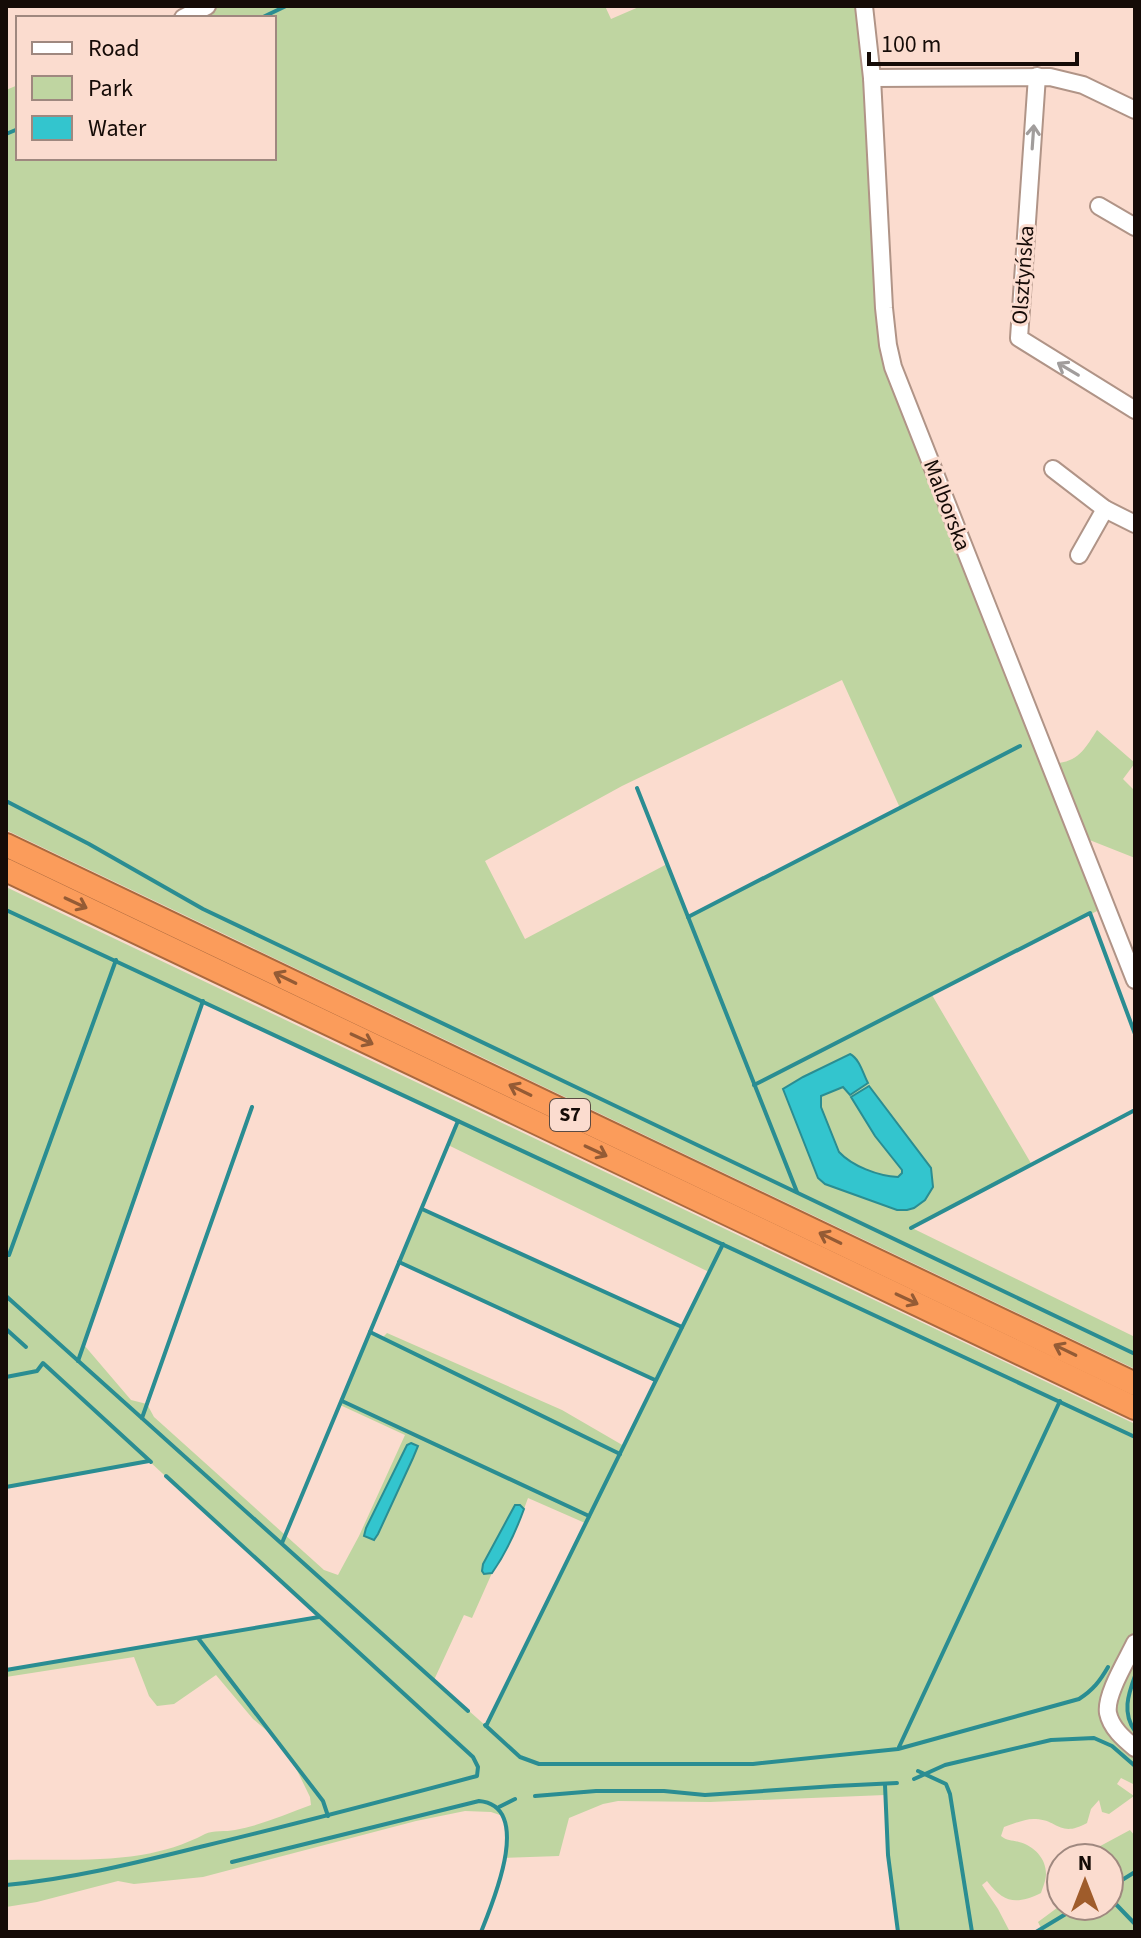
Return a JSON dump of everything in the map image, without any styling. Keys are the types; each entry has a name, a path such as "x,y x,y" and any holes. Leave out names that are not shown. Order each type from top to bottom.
{"highway":[{"name":"S7","path":"6,845 1135,1384"},
{"name":"S7","path":"6,870 1135,1408"}],"street":[{"path":"187,16 207,6"},
{"name":"Malborska","path":"864,6 872,78 884,308 893,367 1135,980"},
{"path":"872,78 1037,76 1083,85 1135,110"},
{"name":"Olsztyńska","path":"1037,76 1019,338 1135,410"},
{"path":"1099,206 1135,227"},
{"path":"1053,469 1105,509 1135,524"},
{"path":"1079,555 1105,509"},
{"path":"1135,1643 1111,1693 1108,1711 1115,1729 1135,1748"}],"green space":[{"path":"219,6 605,6 611,19 641,6 857,6 865,78 878,308 1101,909 932,995 1032,1165 912,1228 1135,1337 1135,1369 6,830 6,90 16,86 16,160 276,160 276,16 200,16","holes":["842,680 900,808 689,917 667,864 525,939 485,861 622,786"]},
{"path":"1097,730 1135,763 1123,779 1135,791 1135,858 1087,839 1059,763 1077,756"},
{"path":"6,887 1135,1424 1135,1785 1121,1778 1117,1784 1134,1796 1109,1814 1102,1812 1099,1800 1091,1809 1087,1823 1071,1829 1032,1819 1004,1827 1001,1836 1034,1850 1045,1868 1041,1893 1024,1899 1005,1898 987,1881 982,1885 1010,1932 898,1932 888,1855 885,1795 710,1802 618,1801 569,1818 559,1856 504,1858 506,1837 503,1816 491,1812 465,1811 203,1877 134,1884 118,1881 6,1907 6,1860 141,1855 174,1847 208,1833 255,1825 311,1805 292,1760 216,1675 174,1704 157,1706 149,1696 134,1657 6,1677 6,1670 318,1617 149,1461 6,1487","holes":["203,1001 458,1120 448,1145 709,1272 682,1327 422,1209 399,1262 655,1380 624,1446 562,1410 387,1333 382,1338 370,1332 340,1405 405,1435 338,1575 324,1570 154,1417 147,1404 131,1400 84,1345","417,1446 413,1458 378,1534 386,1489 401,1457","528,1498 585,1523 486,1726 434,1680 464,1615 472,1618 492,1573 482,1571 520,1505 524,1509"]},
{"path":"1130,1830 1135,1836 1135,1932 1043,1932 1038,1922 1045,1917 1045,1922 1125,1922 1125,1842 1108,1842"}],"water":[{"path":"850,1054 859,1063 868,1083 850,1095 843,1087 821,1096 821,1107 839,1152 858,1166 874,1172 898,1177 902,1173 851,1097 869,1086 931,1168 933,1187 925,1200 914,1208 897,1210 825,1184 818,1178 783,1089"},
{"path":"407,1445 418,1446 378,1534 374,1540 364,1536"},
{"path":"515,1505 524,1509 514,1534 492,1573 484,1574 483,1564"}],"waterway":[{"path":"265,16 286,6"},
{"path":"6,134 16,130"},
{"path":"688,917 1020,746"},
{"path":"637,788 797,1192"},
{"path":"6,801 203,909 1135,1354"},
{"path":"6,910 1135,1437"},
{"path":"754,1085 1090,913 1135,1034"},
{"path":"9,1255 116,960"},
{"path":"78,1361 203,1001"},
{"path":"142,1418 252,1107"},
{"path":"911,1228 1135,1110"},
{"path":"282,1543 458,1121"},
{"path":"422,1209 682,1327"},
{"path":"486,1726 723,1244"},
{"path":"399,1262 655,1380"},
{"path":"6,1296 468,1711"},
{"path":"6,1329 26,1347"},
{"path":"370,1332 620,1454"},
{"path":"6,1377 37,1371 43,1363 151,1462"},
{"path":"342,1401 589,1516"},
{"path":"899,1747 1060,1401"},
{"path":"6,1487 149,1461"},
{"path":"6,1885 56,1879 130,1864 477,1776 478,1767 473,1757 166,1476"},
{"path":"6,1670 319,1617"},
{"path":"198,1638 323,1801 328,1816"},
{"path":"485,1725 520,1757 539,1764 753,1764 898,1749 1079,1699 1096,1685 1108,1667"},
{"path":"1135,1676 1127,1711 1135,1731"},
{"path":"914,1779 945,1765 1051,1740 1094,1738 1112,1746 1135,1766"},
{"path":"918,1771 946,1784 950,1794 972,1932"},
{"path":"535,1796 596,1791 664,1791 705,1795 897,1783"},
{"path":"885,1785 888,1855 898,1932"},
{"path":"499,1807 515,1799"},
{"path":"232,1862 479,1801 495,1807 504,1819 507,1837 500,1879 481,1932"},
{"path":"1125,1878 1135,1872"},
{"path":"1125,1914 1135,1924"},
{"path":"1036,1932 1053,1922"}]}
